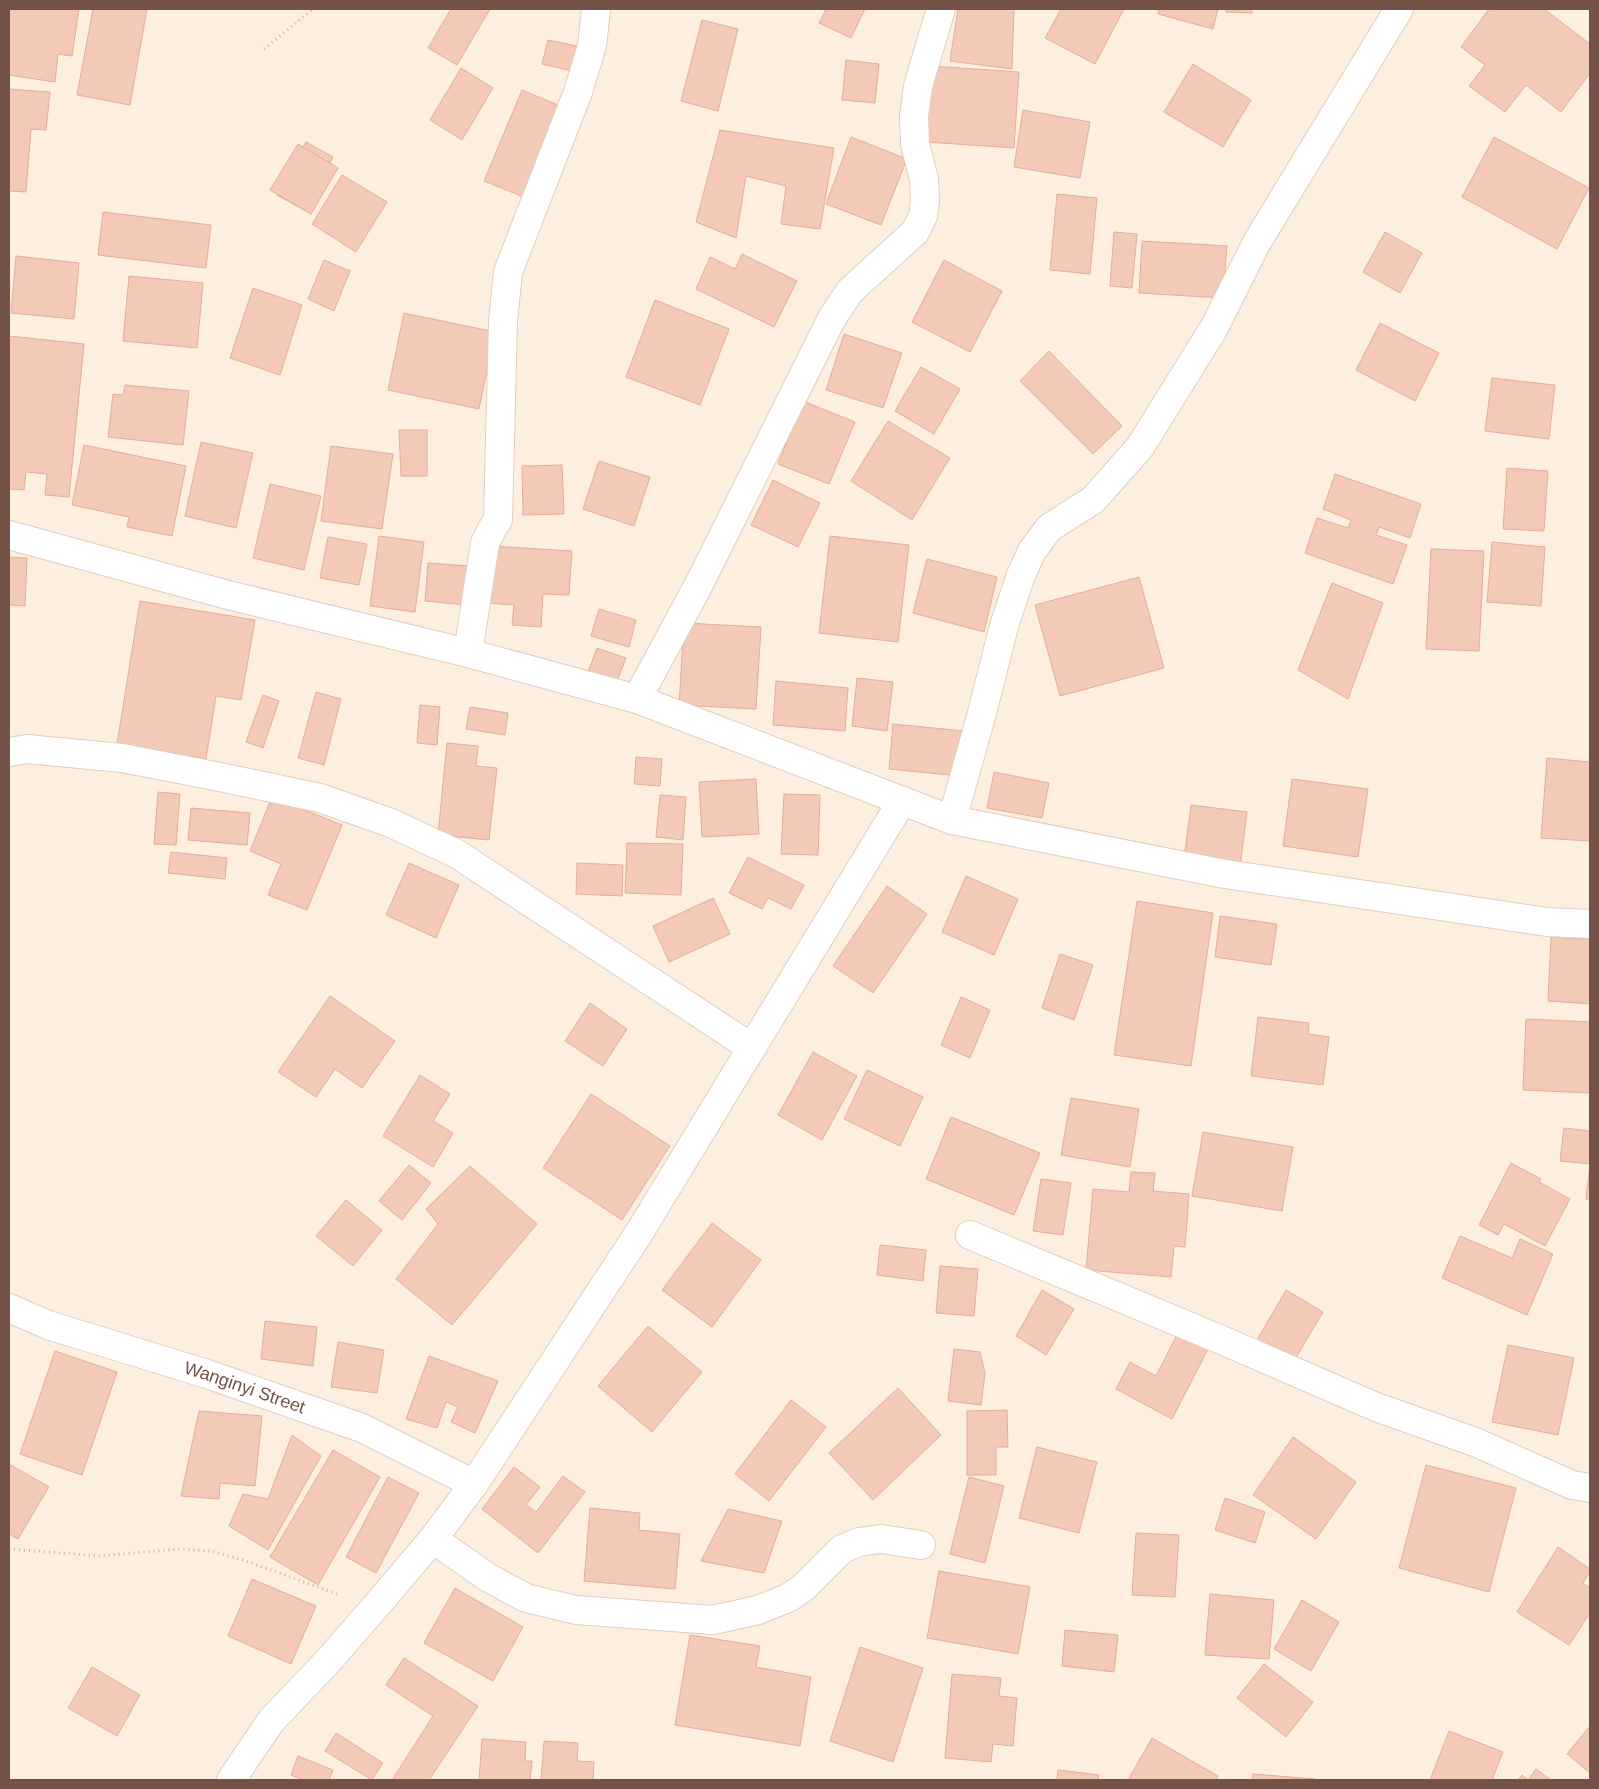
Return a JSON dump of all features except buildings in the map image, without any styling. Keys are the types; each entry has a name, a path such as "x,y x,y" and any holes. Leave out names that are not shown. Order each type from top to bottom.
{"street":[{"path":"468,653 485,543 498,520 503,322 508,272 578,92 592,46 596,9"},
{"path":"637,699 698,586 832,318 850,291 915,232 924,216 924,179 915,144 914,116 918,86 941,9"},
{"path":"952,820 1004,626 1021,575 1032,551 1049,528 1094,500 1140,447 1214,328 1257,242 1391,12"},
{"path":"9,535 228,595 468,653 637,699 952,820 1225,874 1547,922 1590,924"},
{"path":"9,752 27,749 122,758 320,798 391,823 457,854 752,1048"},
{"path":"231,1780 271,1721 329,1660 376,1606 433,1539 474,1484 639,1233 902,801"},
{"path":"970,1235 1376,1407 1475,1442 1572,1485 1590,1488"},
{"name":"Wanginyi Street","path":"9,1308 48,1325 207,1374 362,1428 474,1484"},
{"path":"433,1539 487,1577 526,1598 576,1610 713,1620 758,1610 788,1598 803,1588 842,1549 859,1542 881,1539 921,1545"}],"path":[{"path":"264,49 313,9"},
{"path":"9,1549 100,1556 179,1549 212,1550 376,1606"}]}
